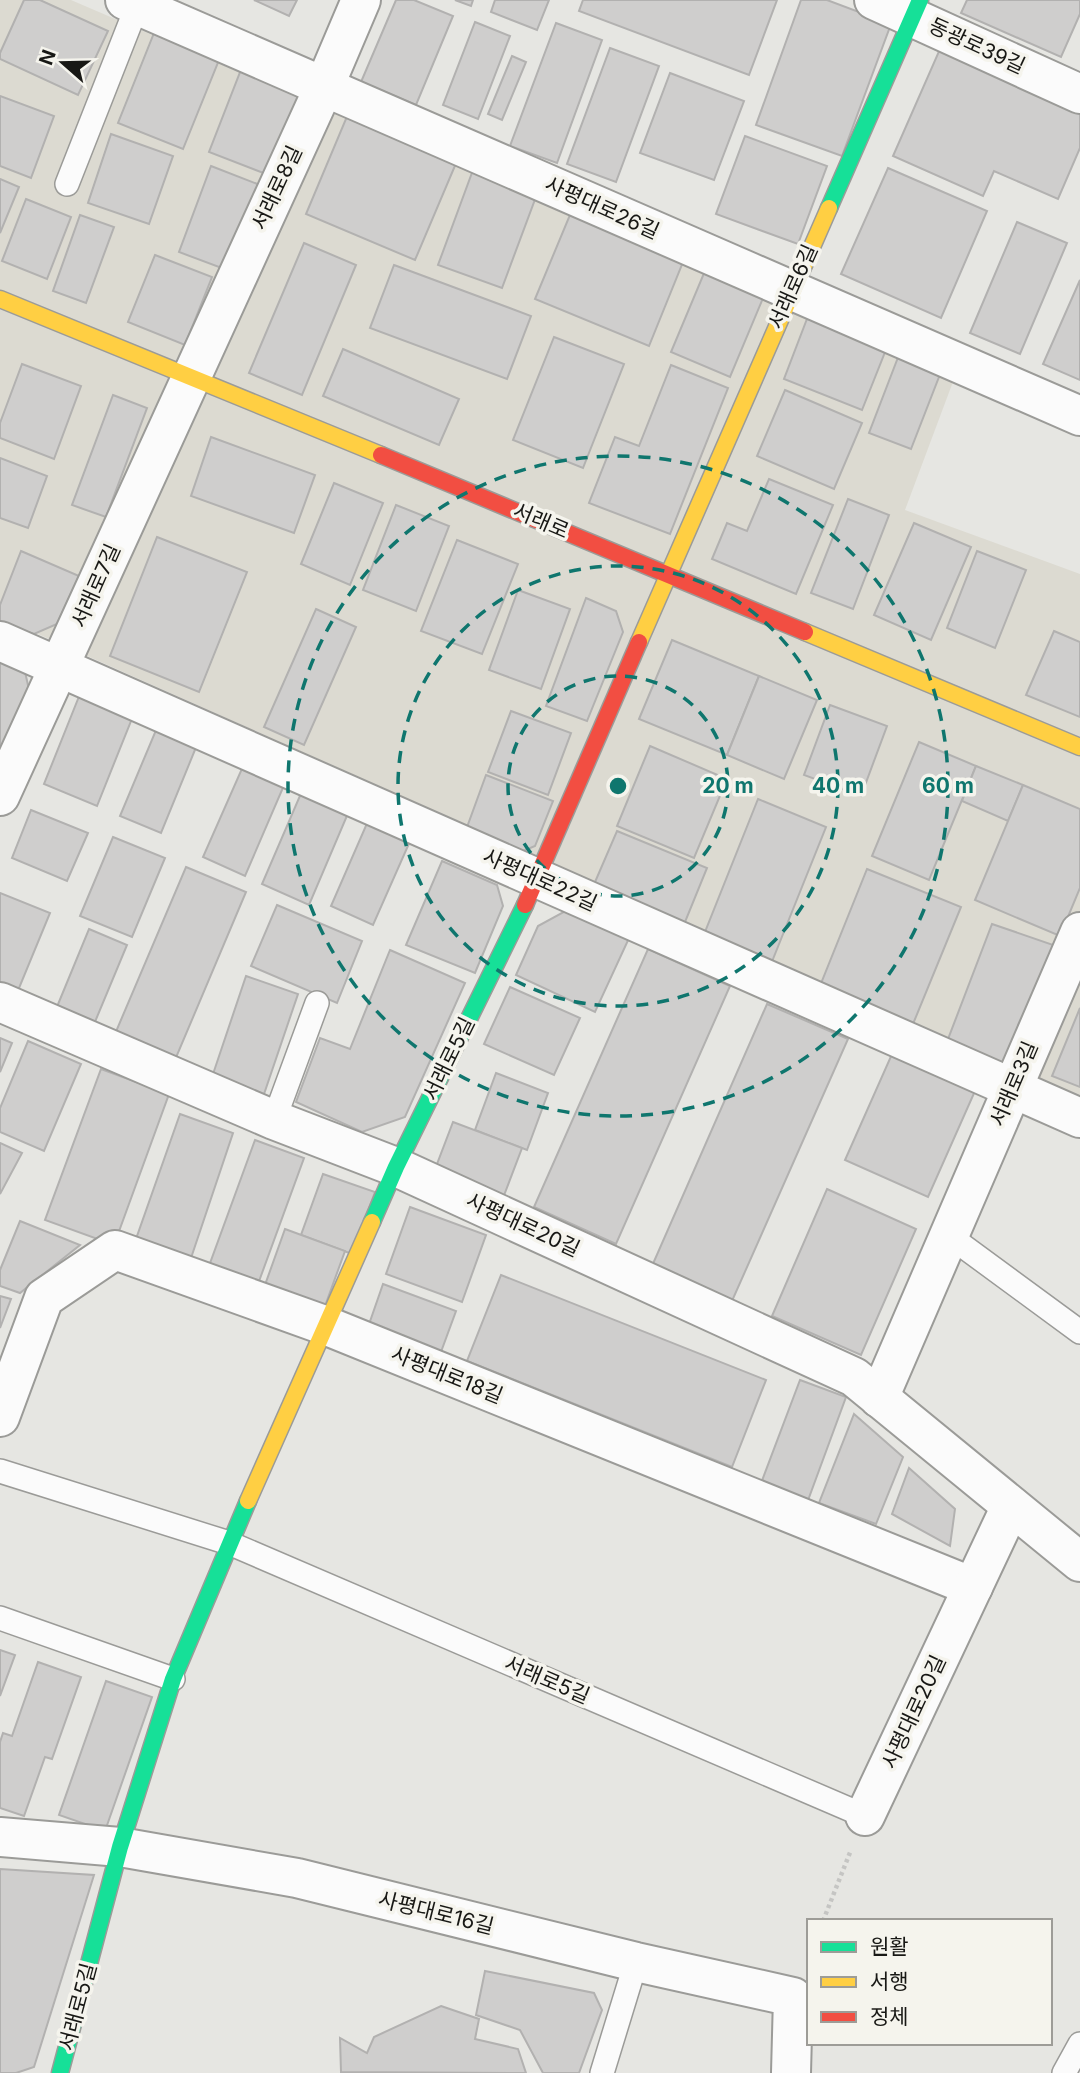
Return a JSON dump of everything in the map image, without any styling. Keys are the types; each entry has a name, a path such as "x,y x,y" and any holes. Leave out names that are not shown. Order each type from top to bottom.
{"street":[{"name":"서래로8길","path":"192,376 361,0"},
{"name":"동광로39길","path":"874,0 916,8 1080,94"},
{"name":"사평대로26길","path":"131,3 1080,416"},
{"name":"서래로6길","path":"668,574 916,8"},
{"name":"서래로","path":"0,299 192,376 1080,747"},
{"name":"서래로7길","path":"0,796 192,376"},
{"name":"서래로5길","path":"61,2073 120,1847 173,1679 229,1543 396,1167 537,880 668,574"},
{"name":"사평대로22길","path":"0,641 1080,1118"},
{"name":"서래로3길","path":"880,1398 1080,932"},
{"name":"사평대로20길","path":"0,1002 274,1120 396,1167 854,1377 1080,1562"},
{"name":"사평대로18길","path":"0,1417 44,1297 115,1250 327,1326 973,1587"},
{"name":"사평대로20길","path":"865,1816 1012,1506"},
{"name":"사평대로16길","path":"0,1837 120,1847 297,1878 636,1962 793,1997 791,2073"}],"lane":[{"path":"67,184 131,3"},
{"path":"274,1120 317,1003"},
{"path":"948,1235 1080,1332"},
{"path":"0,1471 229,1543"},
{"name":"서래로5길","path":"229,1543 865,1816"},
{"path":"0,1618 173,1679"},
{"path":"602,2073 636,1962"},
{"path":"1064,2073 1080,2044"}],"path":[{"path":"824,1919 865,1816"}],"shaded area":[{"path":"0,0 71,0 954,379 905,510 1080,574 1080,1099 0,617"}],"building":[{"path":"24,0 40,0 108,31 78,95 0,59 0,53"},
{"path":"254,0 297,0 289,16"},
{"path":"396,0 414,0 453,16 416,105 361,82"},
{"path":"455,0 473,0 471,6"},
{"path":"495,0 549,0 537,30 491,12"},
{"path":"583,0 777,0 749,75 579,11"},
{"path":"801,0 827,0 891,24 842,156 756,125"},
{"path":"967,0 1080,0 1080,14 1061,57 961,13"},
{"path":"475,22 510,36 478,119 443,105"},
{"path":"556,23 602,40 557,163 510,146"},
{"path":"156,28 221,55 183,149 118,123"},
{"path":"610,48 659,66 616,182 567,164"},
{"path":"940,49 1080,112 1080,148 1058,199 994,171 983,196 893,156"},
{"path":"512,56 526,62 502,120 488,114"},
{"path":"244,62 301,94 266,174 209,152"},
{"path":"670,73 744,101 714,180 640,153"},
{"path":"0,96 54,116 31,178 0,166"},
{"path":"348,114 457,161 415,260 306,214"},
{"path":"111,134 173,156 149,224 88,203"},
{"path":"745,136 827,166 798,244 716,214"},
{"path":"211,166 260,185 227,270 179,252"},
{"path":"888,168 987,211 941,318 841,274"},
{"path":"473,170 537,194 502,288 438,265"},
{"path":"0,179 19,187 0,233"},
{"path":"26,199 71,217 47,279 2,261"},
{"path":"572,210 685,257 649,346 535,299"},
{"path":"80,215 114,227 86,303 53,291"},
{"path":"1017,222 1067,243 1020,354 970,333"},
{"path":"304,243 356,265 302,395 249,373"},
{"path":"155,255 212,277 185,345 128,322"},
{"path":"394,265 531,316 507,379 370,328"},
{"path":"707,266 766,291 730,377 671,352"},
{"path":"1080,280 1080,380 1043,364"},
{"path":"810,311 889,342 862,410 784,379"},
{"path":"554,337 624,364 583,468 513,440"},
{"path":"902,347 944,364 911,449 869,433"},
{"path":"343,349 459,399 439,445 323,396"},
{"path":"22,364 81,386 54,459 0,438 0,423"},
{"path":"671,365 728,388 670,534 589,503 615,437 639,446"},
{"path":"785,390 862,423 834,489 757,456"},
{"path":"113,395 147,408 106,517 72,505"},
{"path":"211,437 315,475 294,533 191,496"},
{"path":"0,458 47,476 28,528 0,518"},
{"path":"769,479 833,505 796,594 712,559 727,523 747,531"},
{"path":"334,483 383,503 350,585 301,564"},
{"path":"848,499 889,515 853,609 811,593"},
{"path":"396,505 449,526 416,611 363,590"},
{"path":"914,523 971,547 931,640 874,615"},
{"path":"157,537 247,572 199,692 110,656"},
{"path":"457,540 518,564 482,654 421,631"},
{"path":"21,551 79,576 57,624 34,634 0,623 0,605"},
{"path":"977,551 1026,570 995,648 947,628"},
{"path":"518,590 570,609 541,689 489,670"},
{"path":"586,598 616,611 623,632 587,721 546,706"},
{"path":"316,609 356,627 304,745 264,727"},
{"path":"1054,631 1080,642 1080,717 1026,695"},
{"path":"672,640 759,676 727,755 639,719"},
{"path":"0,652 23,663 30,694 0,757"},
{"path":"759,676 817,700 784,779 727,755"},
{"path":"80,694 133,716 97,806 44,784"},
{"path":"830,705 887,726 861,796 804,775"},
{"path":"511,711 571,733 548,795 488,772"},
{"path":"159,723 199,740 161,833 120,816"},
{"path":"919,742 976,766 929,880 872,856"},
{"path":"650,746 727,779 694,858 617,826"},
{"path":"244,764 285,783 245,876 203,857"},
{"path":"976,766 1023,785 1008,821 962,801"},
{"path":"486,775 553,801 535,846 521,852 466,830"},
{"path":"1023,785 1080,809 1080,888 1060,936 975,900"},
{"path":"302,791 349,811 309,905 262,884"},
{"path":"758,799 826,827 771,964 703,937"},
{"path":"31,810 88,833 67,881 12,858"},
{"path":"368,821 411,839 373,925 331,906"},
{"path":"617,831 707,868 683,927 592,889"},
{"path":"113,837 165,858 132,937 80,916"},
{"path":"442,861 497,885 503,906 475,973 406,945"},
{"path":"186,867 246,892 172,1067 112,1041"},
{"path":"867,869 961,907 913,1024 820,986"},
{"path":"0,893 50,913 17,993 0,986"},
{"path":"277,905 362,941 337,1003 251,966"},
{"path":"569,909 630,936 595,1012 516,975 538,926"},
{"path":"992,924 1059,947 1004,1068 945,1047"},
{"path":"89,929 127,945 92,1029 54,1014"},
{"path":"648,949 730,986 616,1244 534,1207"},
{"path":"390,950 465,983 405,1117 362,1132 296,1102 320,1038 350,1049"},
{"path":"246,976 298,994 263,1097 211,1080"},
{"path":"510,987 580,1018 554,1075 484,1044"},
{"path":"767,1004 848,1039 732,1301 652,1266"},
{"path":"1080,1008 1080,1087 1052,1076"},
{"path":"0,1038 12,1043 0,1072"},
{"path":"28,1041 81,1064 44,1151 0,1132 0,1108"},
{"path":"892,1054 975,1091 928,1197 845,1160"},
{"path":"101,1069 169,1094 114,1245 45,1220"},
{"path":"496,1073 548,1093 527,1150 475,1130"},
{"path":"180,1114 233,1133 191,1258 136,1239"},
{"path":"453,1122 522,1148 503,1198 434,1172"},
{"path":"255,1140 304,1158 258,1284 209,1266"},
{"path":"0,1143 22,1153 0,1194"},
{"path":"323,1174 375,1192 352,1254 301,1235"},
{"path":"827,1189 916,1229 861,1355 772,1316"},
{"path":"410,1207 486,1235 462,1302 386,1274"},
{"path":"20,1221 80,1245 20,1293 0,1286 0,1270"},
{"path":"285,1229 345,1251 325,1306 265,1285"},
{"path":"501,1275 766,1380 732,1467 467,1361"},
{"path":"383,1284 456,1311 438,1360 366,1333"},
{"path":"0,1296 11,1299 0,1328"},
{"path":"800,1380 846,1397 807,1503 760,1486"},
{"path":"854,1414 903,1457 876,1524 819,1503"},
{"path":"909,1468 955,1509 950,1546 892,1514"},
{"path":"0,1650 15,1655 0,1696"},
{"path":"38,1662 81,1677 52,1759 45,1757 24,1816 0,1808 0,1742 3,1733 12,1736"},
{"path":"106,1681 152,1697 105,1831 59,1815"},
{"path":"0,1869 94,1875 34,2067 16,2073 0,2073"},
{"path":"485,1971 594,1993 602,2010 579,2073 543,2073 520,2030 476,2015"},
{"path":"441,2006 479,2019 475,2039 518,2049 526,2073 341,2072 340,2038 367,2053 374,2037"}],"traffic: fast":[{"path":"829,208 920,0"},
{"path":"372,1222 396,1167 525,905"},
{"path":"60,2073 120,1847 173,1679 248,1501"}],"traffic: slow":[{"path":"639,642 829,208"},
{"path":"0,299 381,455"},
{"path":"805,632 1080,747"},
{"path":"248,1501 372,1222"}],"traffic: jam":[{"path":"381,455 805,632"},
{"path":"525,905 639,642"}]}
